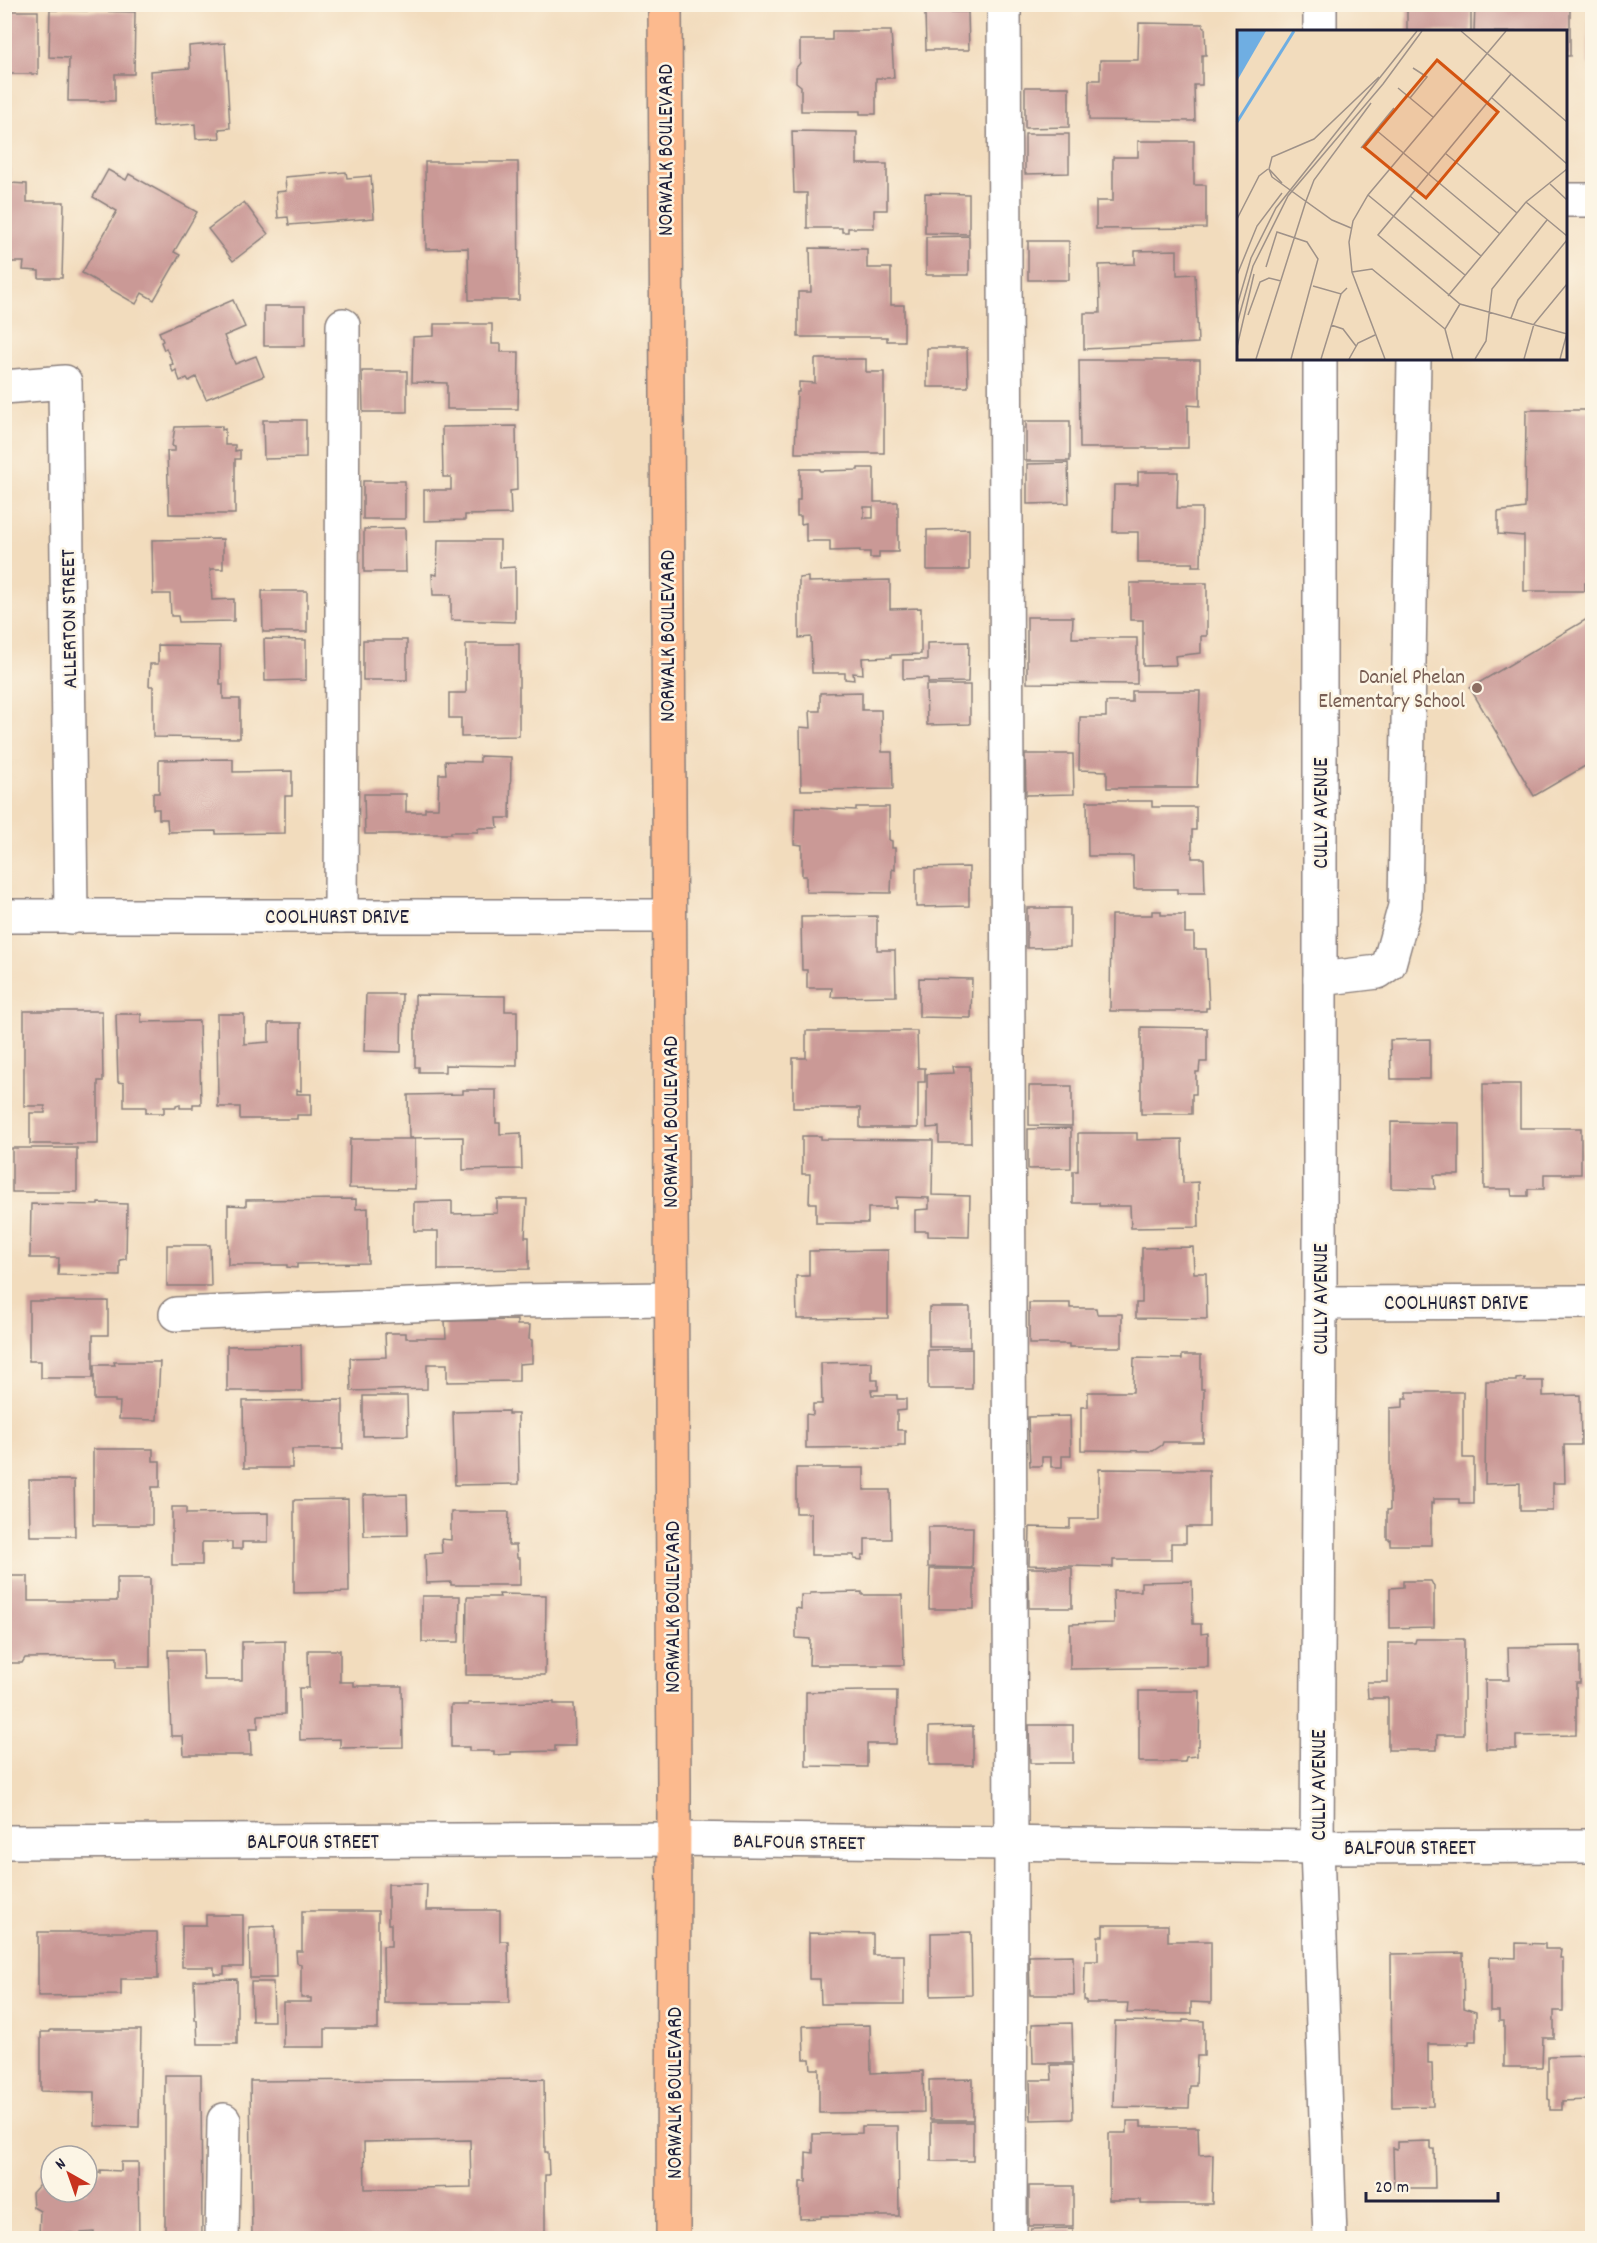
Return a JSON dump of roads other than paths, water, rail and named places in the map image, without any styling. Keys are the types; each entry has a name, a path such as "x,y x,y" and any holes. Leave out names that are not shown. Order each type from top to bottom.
{"main road":[{"name":"NORWALK BOULEVARD","path":"664,4 674,2238"}],"street":[{"path":"1004,4 1011,1843 1010,2238"},
{"path":"1320,4 1320,30"},
{"path":"1567,201 1593,200"},
{"path":"341,916 343,326"},
{"name":"CULLY AVENUE","path":"1320,360 1320,1303 1317,1847 1330,2238"},
{"path":"1320,979 1378,972 1389,964 1405,906 1414,360"},
{"name":"ALLERTON STREET","path":"4,387 65,382 71,916"},
{"name":"COOLHURST DRIVE","path":"4,916 669,916"},
{"path":"176,1314 515,1301 670,1299"},
{"name":"COOLHURST DRIVE","path":"1320,1303 1593,1302"},
{"name":"BALFOUR STREET","path":"4,1842 674,1839 1317,1847 1593,1846"},
{"path":"222,2238 224,2120"}],"place":[{"name":"Daniel Phelan Elementary School","path":"1477,688"}]}
